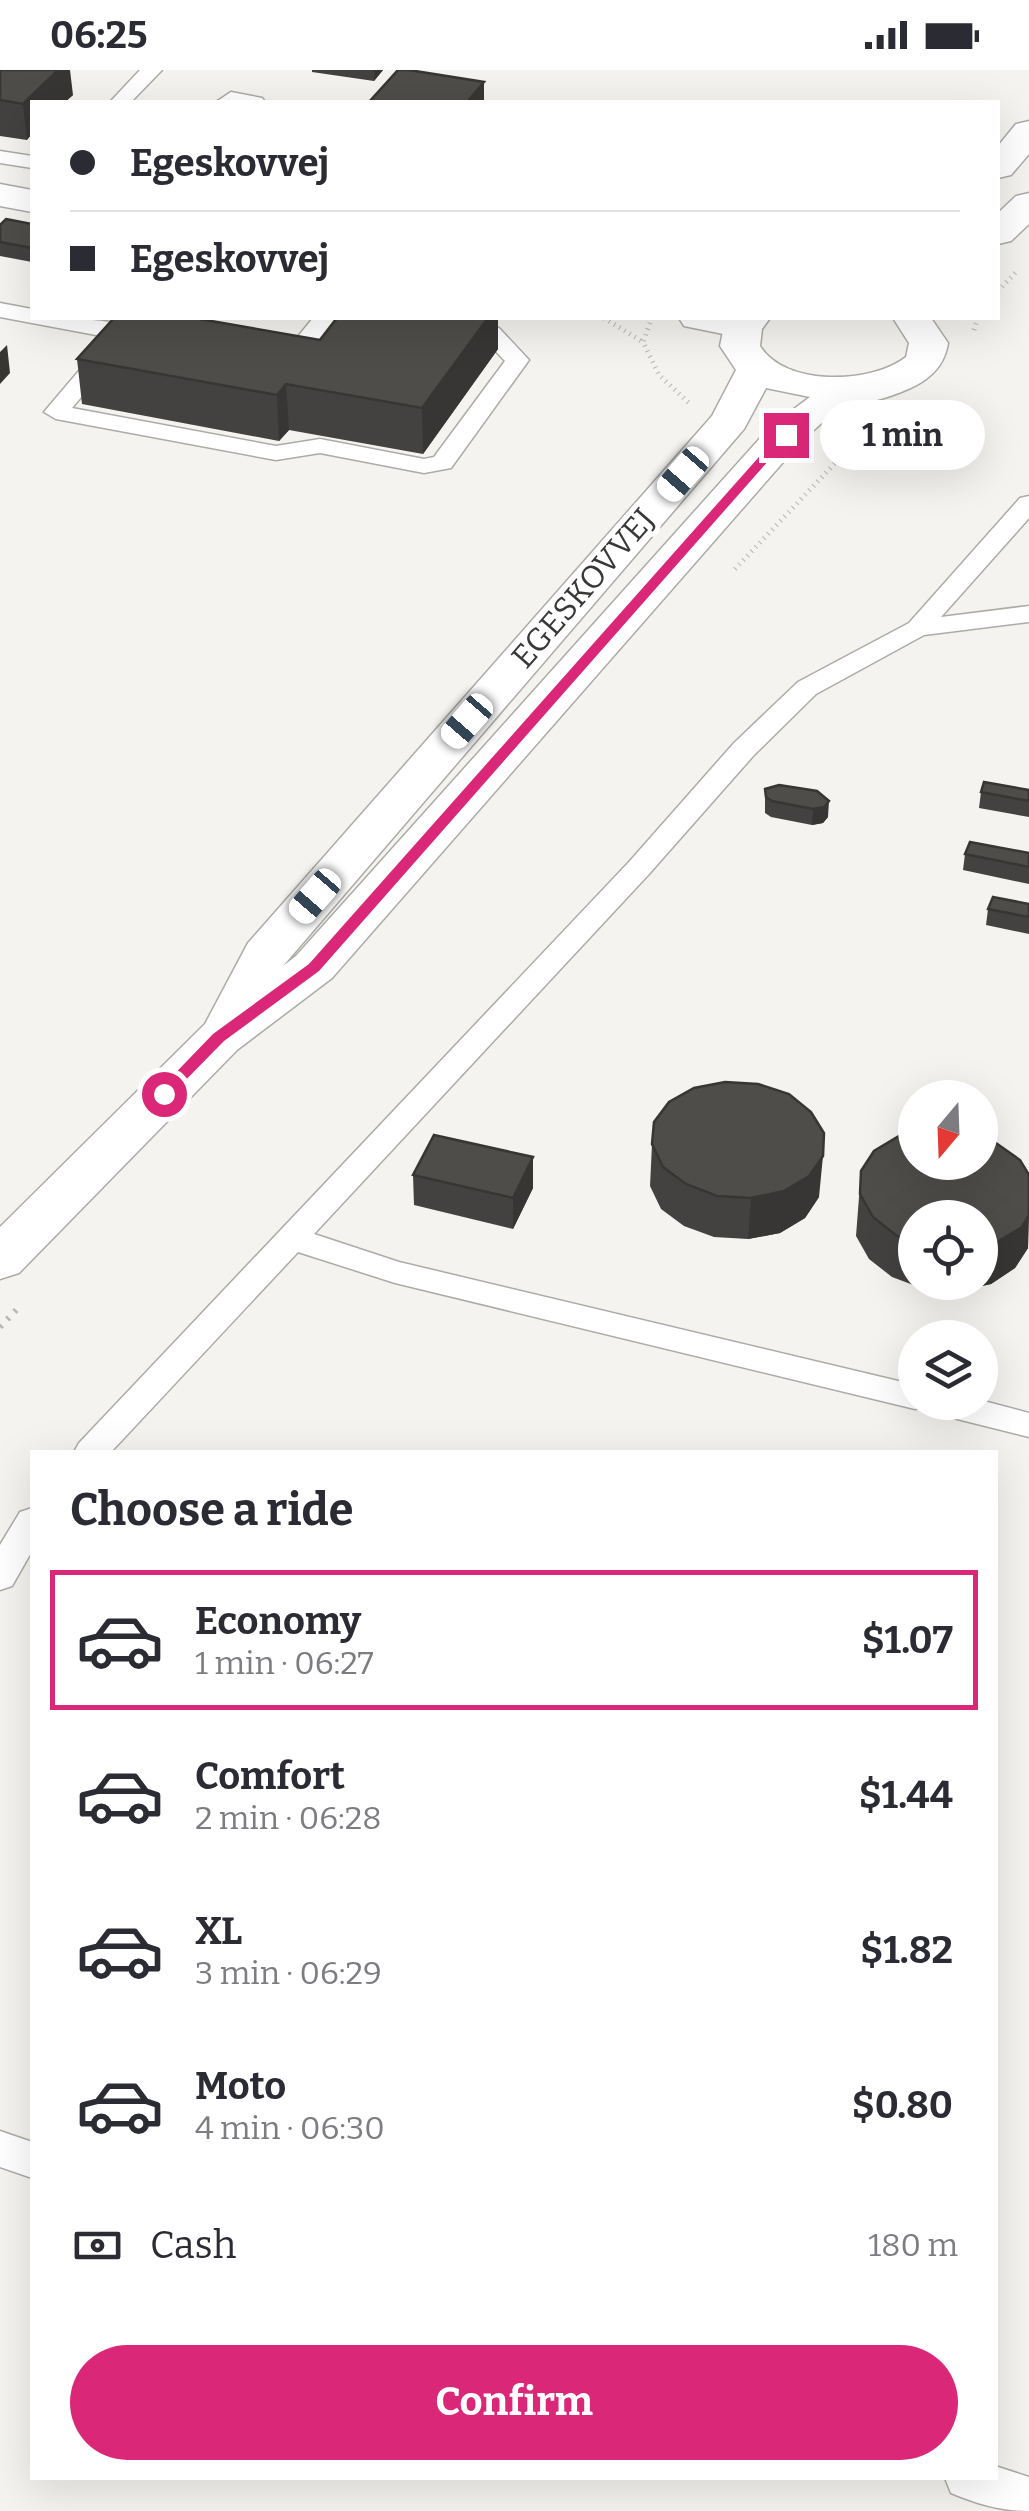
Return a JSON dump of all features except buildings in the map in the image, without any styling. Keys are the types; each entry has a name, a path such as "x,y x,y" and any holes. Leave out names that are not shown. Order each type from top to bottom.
{"main road":[{"path":"1000,164 1029,132"},
{"path":"1000,231 1029,204"},
{"name":"EGESKOVVEJ","path":"0,1260 219,1038 314,967 786,435 814,410 902,378 924,362 930,345 926,332 914,320"},
{"path":"747,322 740,346 756,370 803,386 868,388"},
{"name":"EGESKOVVEJ","path":"219,1038 264,954 730,420 756,370"}],"lane":[{"path":"122,100 152,70"},
{"path":"0,156 30,162"},
{"path":"0,310 30,316"},
{"path":"58,320 112,326 161,340"},
{"path":"252,356 289,362 322,320"},
{"path":"112,326 56,412 276,454 320,446 424,466 442,463 517,360 490,334 411,320"},
{"path":"93,1450 782,713 807,688 918,628 1029,504"},
{"path":"918,628 1029,614"},
{"path":"291,1238 396,1272 898,1393"},
{"path":"998,1417 1029,1425"},
{"path":"0,1576 30,1524"},
{"path":"0,2149 30,2159"},
{"path":"974,2480 1029,2499"}],"path":[{"path":"607,320 643,342"}],"route":[{"path":"164,1094 219,1038 314,967 786,435"}]}
